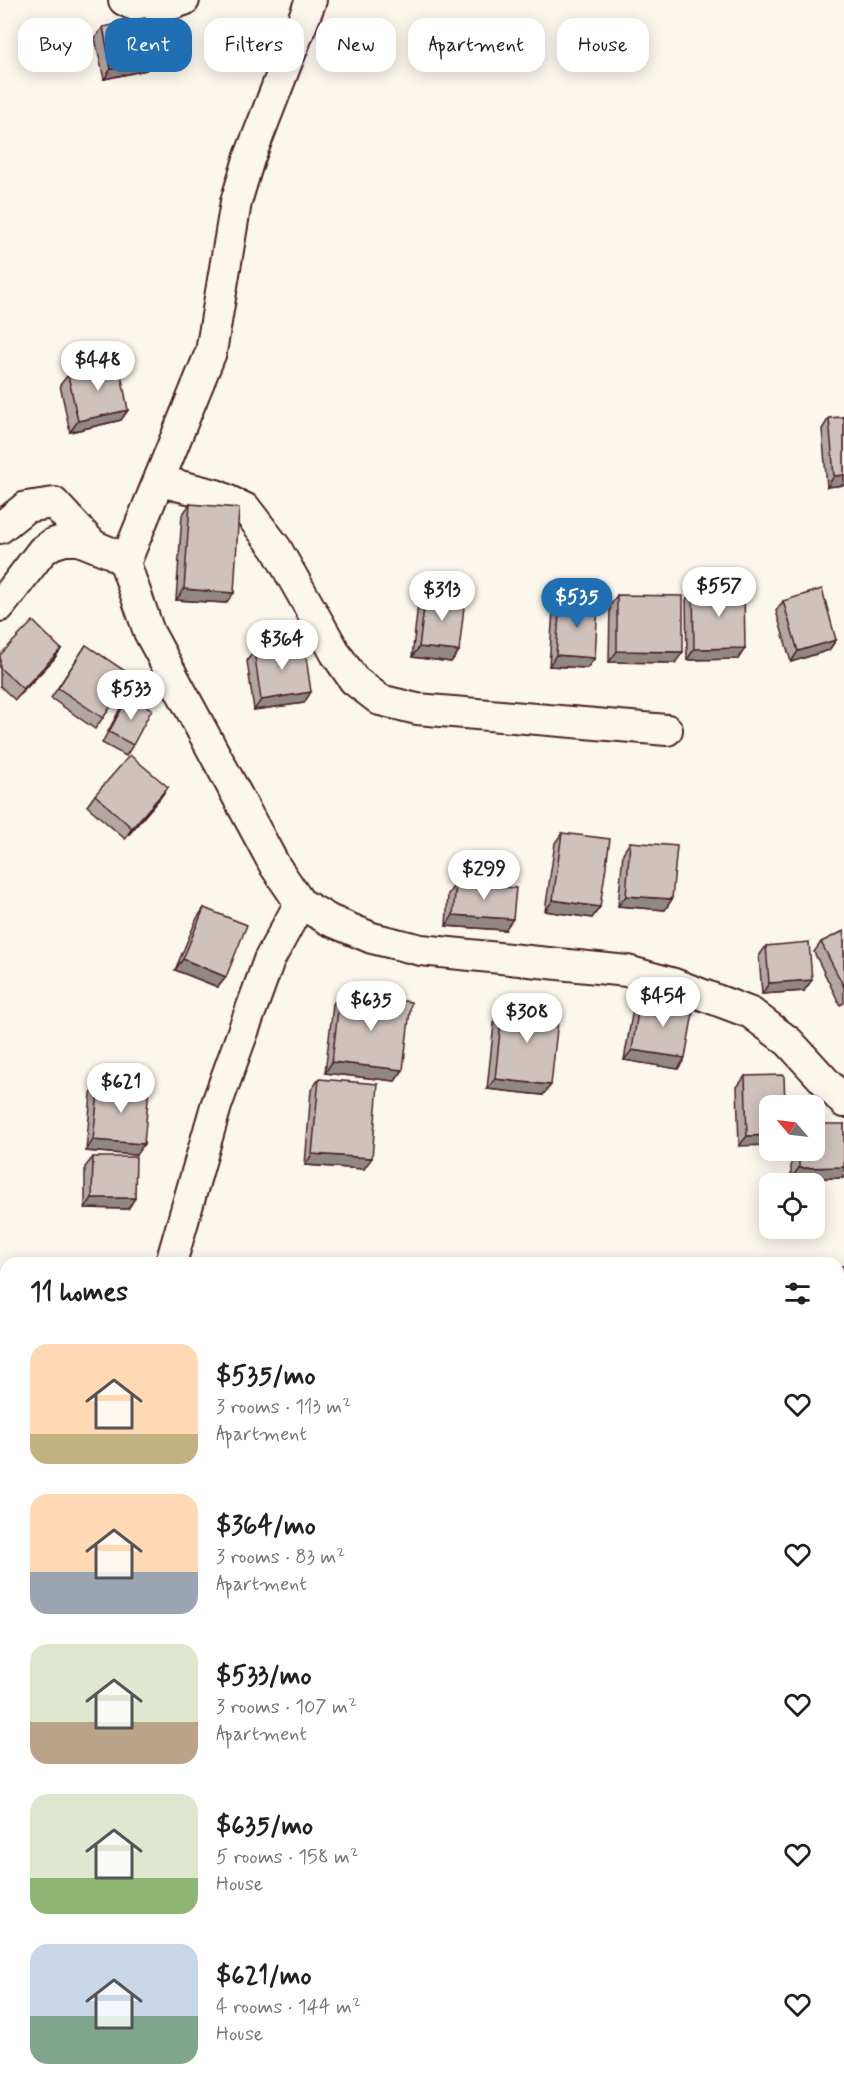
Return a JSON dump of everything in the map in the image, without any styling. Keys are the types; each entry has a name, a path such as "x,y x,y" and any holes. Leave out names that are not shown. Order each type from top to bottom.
{"street":[{"path":"124,0 140,8 159,9 184,0"},
{"path":"125,563 211,352 236,202 311,0"},
{"path":"160,481 216,495 246,509 276,548 348,672 354,680 380,700 417,709 667,730"},
{"path":"0,528 26,507 54,503 93,545"},
{"path":"0,606 42,551 52,544 65,540 79,540 114,554 125,563 149,632 275,866 300,903 329,920 372,938 421,950 627,971 674,984 751,1013 789,1042 844,1102"},
{"path":"173,1257 216,1106 269,960 300,903"}],"building":[{"path":"119,364 128,410 78,421 68,375"},
{"path":"844,417 844,475 834,476 829,418"},
{"path":"190,504 239,508 234,593 184,589"},
{"path":"744,588 745,648 694,649 693,589"},
{"path":"822,589 836,640 798,651 783,601"},
{"path":"426,593 465,598 459,651 419,647"},
{"path":"617,595 683,596 683,652 617,651"},
{"path":"560,600 598,603 595,658 556,655"},
{"path":"33,621 61,649 23,689 0,668 0,655"},
{"path":"304,643 311,692 261,700 254,650"},
{"path":"86,645 132,676 103,718 58,688"},
{"path":"128,697 152,709 133,745 109,732"},
{"path":"130,755 168,787 132,828 95,795"},
{"path":"562,833 610,839 600,907 553,900"},
{"path":"630,842 677,846 672,899 626,896"},
{"path":"456,883 516,888 513,919 453,915"},
{"path":"204,908 247,925 226,977 183,959"},
{"path":"844,931 844,987 821,942"},
{"path":"809,942 812,980 769,983 766,946"},
{"path":"340,993 411,1002 403,1070 332,1062"},
{"path":"640,999 694,1007 685,1058 632,1050"},
{"path":"503,1003 559,1010 551,1085 495,1079"},
{"path":"784,1075 785,1095 759,1095 759,1135 747,1136 745,1076"},
{"path":"319,1079 378,1084 372,1158 312,1154"},
{"path":"99,1083 149,1088 144,1144 93,1140"},
{"path":"825,1124 844,1124 844,1167 799,1168 799,1161 825,1161"},
{"path":"93,1157 136,1157 135,1198 92,1198"}]}
